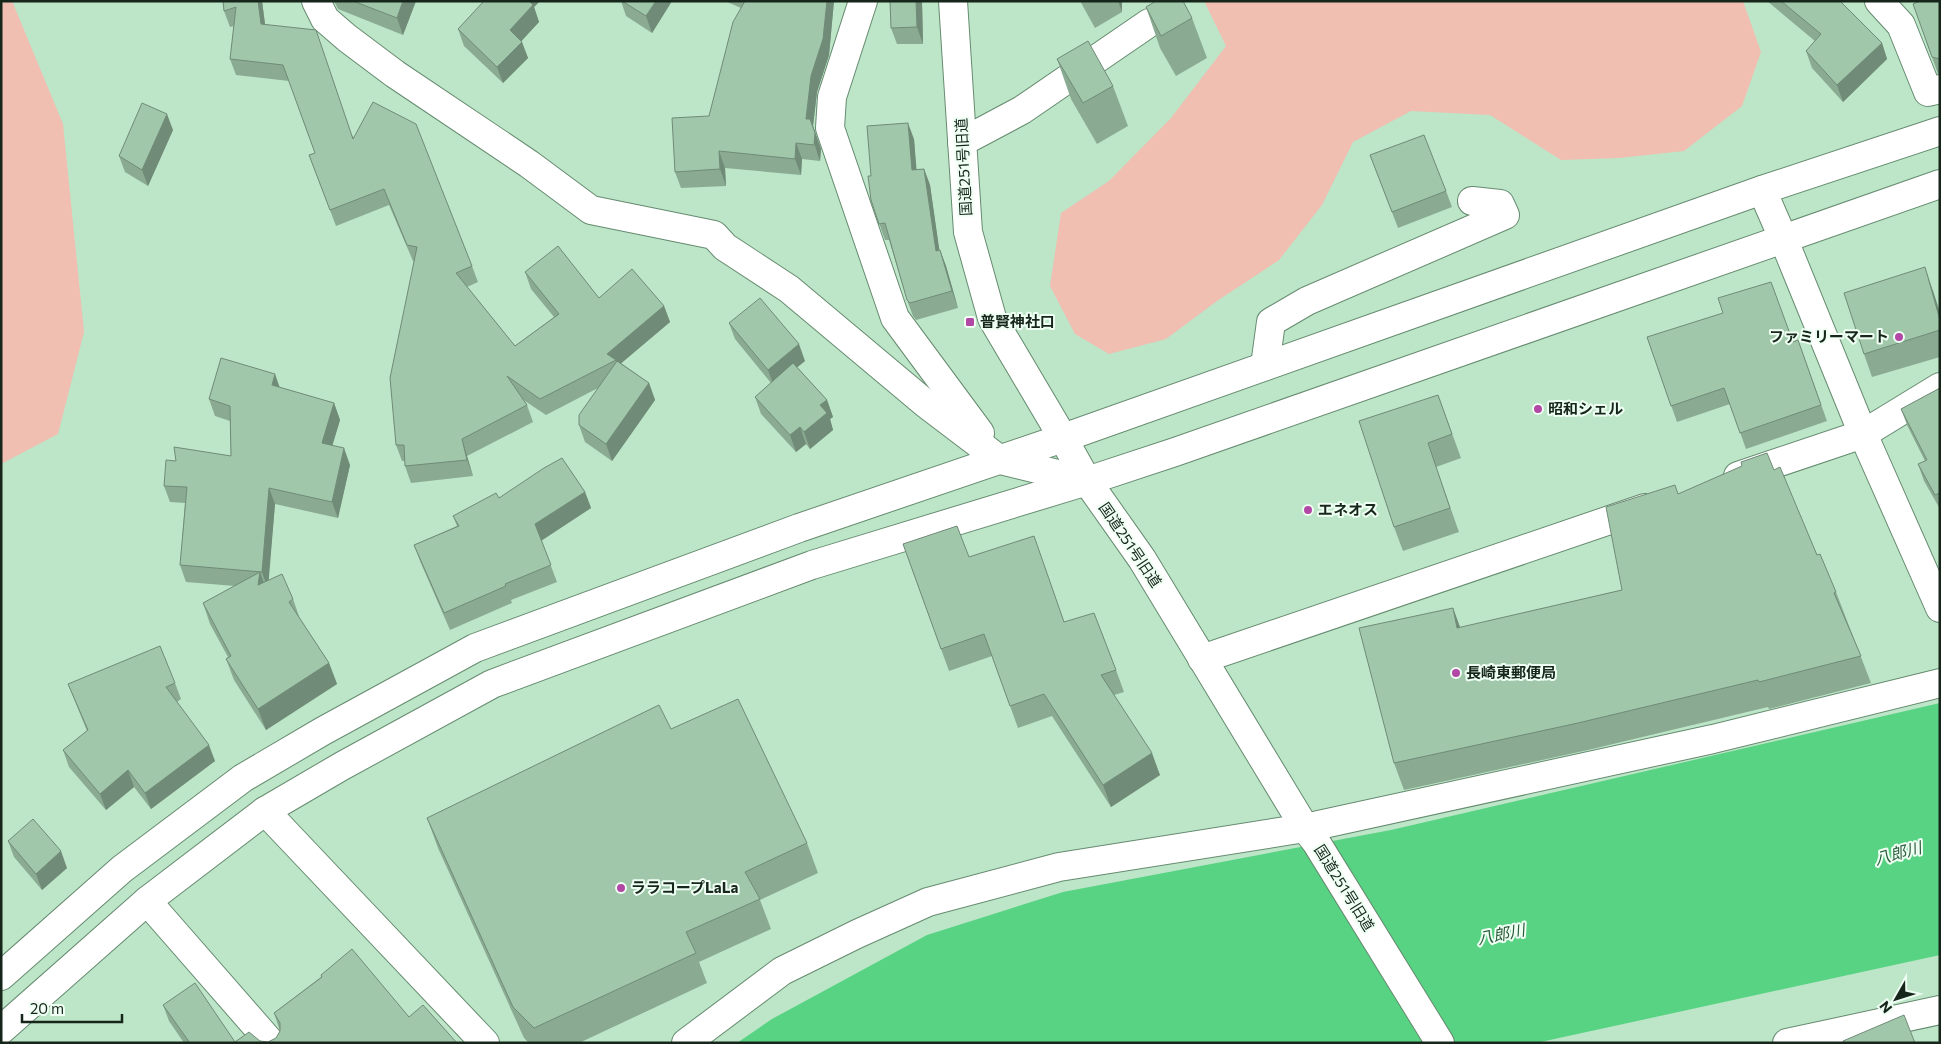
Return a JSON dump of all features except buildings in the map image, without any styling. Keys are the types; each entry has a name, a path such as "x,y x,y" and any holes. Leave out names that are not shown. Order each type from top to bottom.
{"street":[{"path":"316,1 325,19 347,38 395,74 529,164 591,210 714,235 725,247 789,289 925,403 1000,460 1087,481"},
{"path":"863,1 832,97 830,128 895,318 1000,460"},
{"name":"国道251号旧道","path":"953,1 968,232 992,318 1087,481 1142,559 1440,1043"},
{"path":"1879,1 1901,24 1928,92 1940,89"},
{"path":"962,142 1022,110 1149,23"},
{"path":"1,976 122,869 243,778 323,731 475,648 799,528 1063,438 1762,190 1940,131"},
{"path":"1,1030 147,901 265,811 342,766 492,684 812,565 1087,481 1940,184"},
{"path":"1762,190 1863,434 1940,608"},
{"path":"1265,366 1271,322 1307,300 1505,215 1500,204 1472,201"},
{"path":"1712,485 1863,434 1940,387"},
{"path":"1202,659 1664,501"},
{"path":"686,1043 782,971 928,902 1059,867 1311,835 1713,739 1940,682"},
{"path":"265,811 485,1043"},
{"path":"147,901 271,1043"},
{"path":"1787,1043 1940,1010"}],"shaded area":[{"path":"1,1 12,1 63,124 84,332 58,434 1,464"},
{"path":"1204,1 1743,1 1761,52 1742,106 1684,151 1619,158 1561,160 1490,115 1411,111 1353,142 1322,205 1279,260 1217,301 1166,339 1109,354 1075,334 1050,286 1061,213 1109,181 1171,118 1226,46"}],"water":[{"name":"八郎川","path":"1940,703 1940,955 1536,1043 737,1043 772,1019 927,935 1063,892 1391,830"}],"place":[{"name":"普賢神社口","path":"970,322"},
{"name":"ファミリーマート","path":"1899,337"},
{"name":"昭和シェル","path":"1538,409"},
{"name":"エネオス","path":"1308,510"},
{"name":"長崎東郵便局","path":"1456,673"},
{"name":"ララコープLaLa","path":"621,888"}]}
